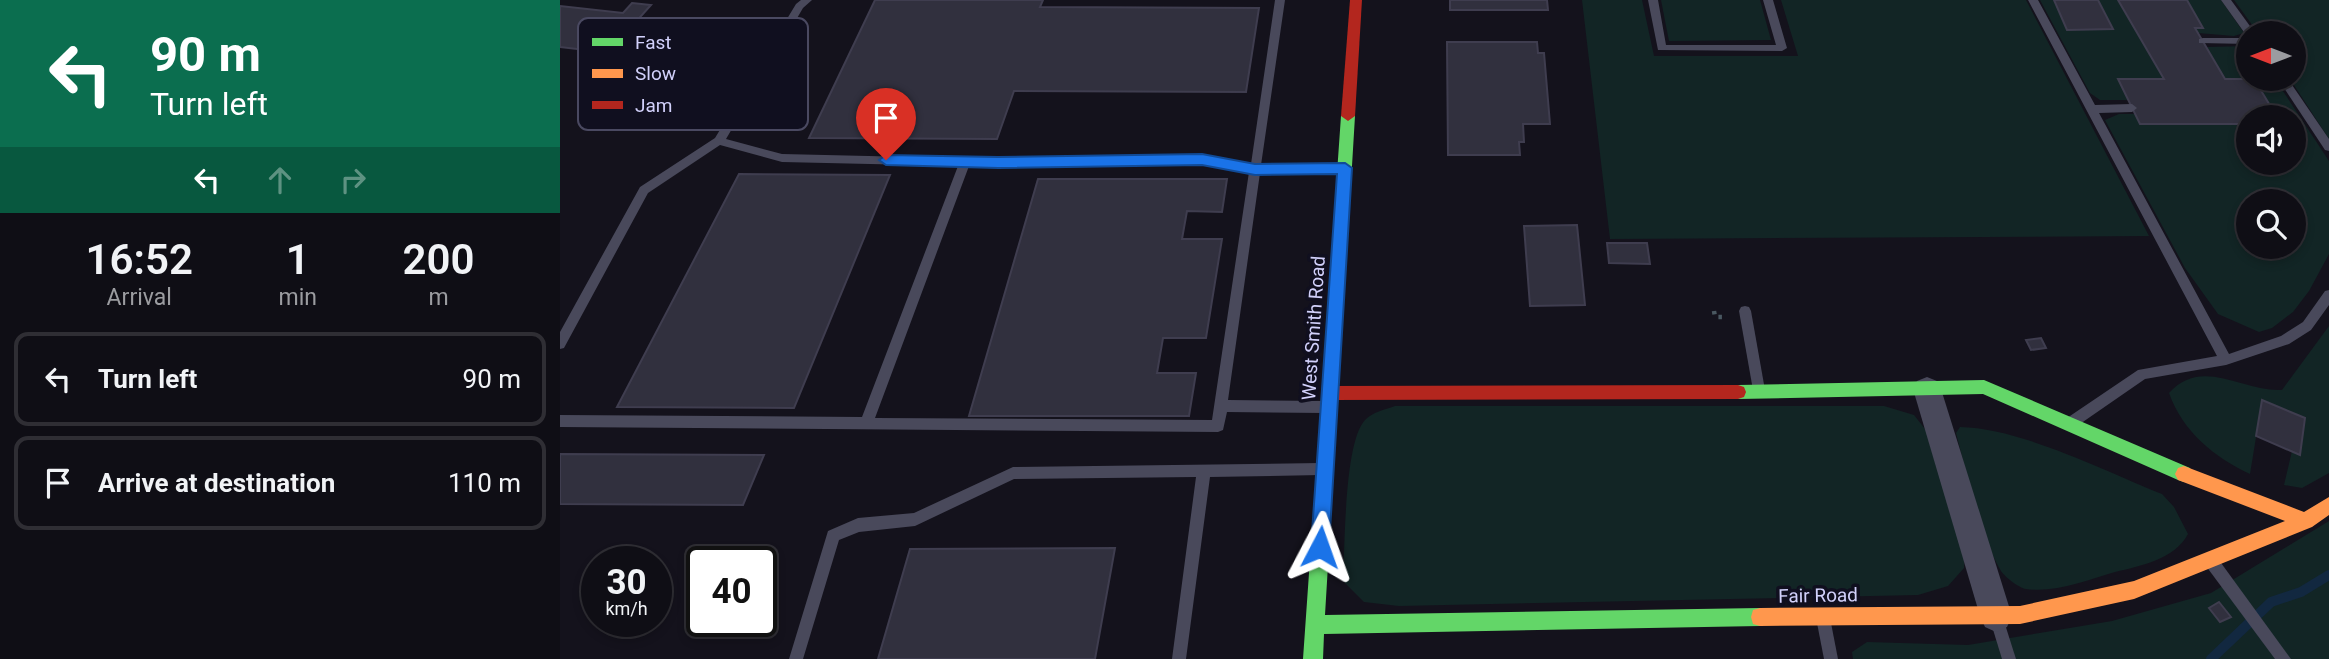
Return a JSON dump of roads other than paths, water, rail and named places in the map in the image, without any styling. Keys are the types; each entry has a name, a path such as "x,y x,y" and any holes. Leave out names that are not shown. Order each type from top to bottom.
{"street":[{"name":"West Smith Road","path":"1313,659 1356,0"},
{"path":"1330,400 1984,387 2220,490 2306,521"},
{"path":"1927,388 1996,616"},
{"name":"Fair Road","path":"1315,625 1822,616 1996,616 2051,610 2134,590 2211,561 2306,521 2329,505"}],"lane":[{"path":"792,18 799,6 807,0"},
{"path":"560,421 1218,426 1280,0"},
{"path":"1653,0 1662,48 1782,48 1768,0"},
{"path":"2033,0 2226,360"},
{"path":"2226,0 2241,21"},
{"path":"2203,41 2236,41"},
{"path":"2291,91 2329,146"},
{"path":"2091,109 2132,108"},
{"path":"560,344 644,190 719,141 726,130"},
{"path":"719,141 782,158 965,162 1202,159 1255,169 1345,168"},
{"path":"866,424 965,162"},
{"path":"2069,424 2142,374 2226,360 2296,334 2306,326 2329,295"},
{"path":"1745,311 1759,392"},
{"path":"1221,406 1330,400"},
{"path":"796,659 833,537 858,524 915,519 1013,473 1325,469"},
{"path":"1179,659 1204,470"},
{"path":"2211,561 2284,659"},
{"path":"1822,616 1831,659"},
{"path":"1996,616 2009,659"}],"waterway":[{"path":"2211,659 2271,602 2301,592 2329,575"}]}
